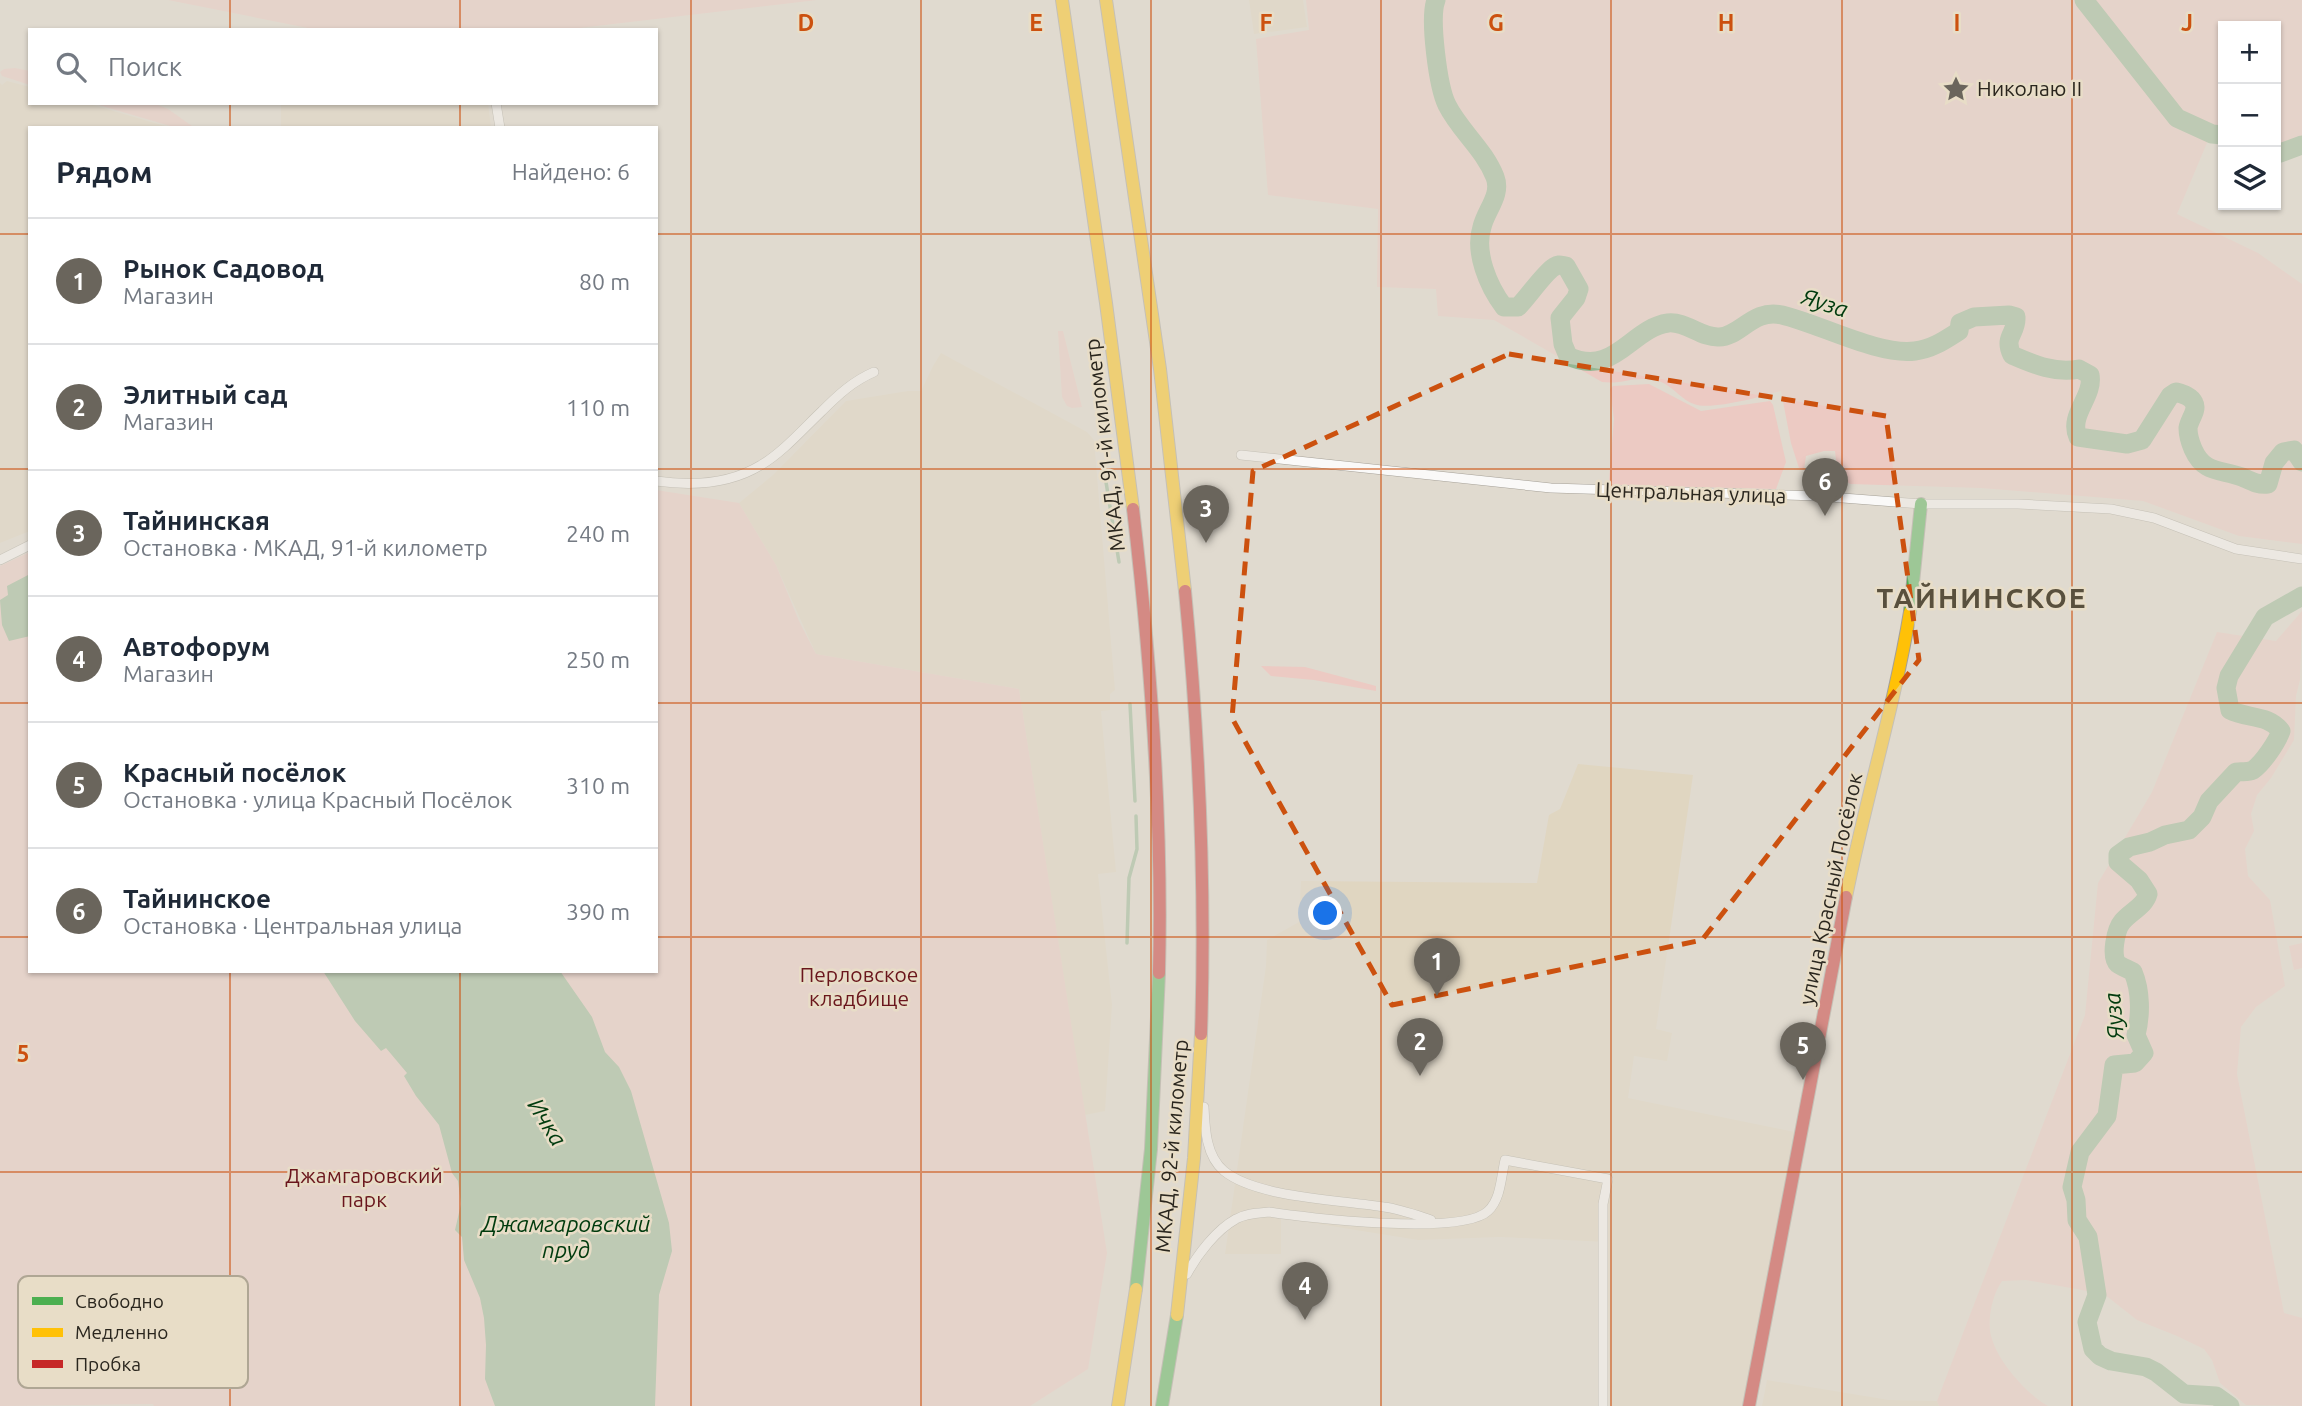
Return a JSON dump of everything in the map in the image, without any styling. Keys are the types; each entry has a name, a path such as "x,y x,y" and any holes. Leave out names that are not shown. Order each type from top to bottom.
{"main road":[{"name":"МКАД, 91-й километр","path":"1062,0 1114,353 1141,581 1154,742 1160,888"},
{"name":"МКАД, 92-й километр","path":"1106,0 1156,347 1184,576 1197,740 1203,888 1201,1058 1189,1208 1161,1406"},
{"name":"улица Красный Посёлок","path":"1749,1406 1858,837 1895,691 1905,639 1921,504"},
{"name":"МКАД, 92-й километр","path":"1118,1406 1147,1204 1157,1056 1160,888"}],"street":[{"path":"496,105 500,126"},
{"path":"658,481 705,483 740,476 764,464 836,397 858,379 874,372"},
{"name":"Центральная улица","path":"1241,455 1551,488 1817,496 1921,504 2018,504 2111,509 2154,518 2236,549 2302,559"},
{"path":"0,560 28,546"},
{"path":"1201,1058 1205,1130 1211,1153 1222,1170 1256,1187 1388,1207 1439,1222"},
{"path":"1179,1288 1205,1247 1235,1219 1251,1214 1269,1212 1383,1225 1465,1220 1487,1212 1498,1194 1505,1160 1608,1179 1603,1204 1604,1406"}],"highlighted area":[{"path":"1509,354 1886,416 1919,660 1702,940 1392,1005 1232,718 1253,471"}],"shaded area":[{"path":"1249,0 1303,0 1307,27 1254,34"},
{"path":"7,81 28,86 28,105 93,105 165,126 28,126 28,532 0,543 0,83 2,85"},
{"path":"281,105 488,105 491,126 281,126"},
{"path":"941,353 1087,432 1094,440 1115,690 1110,694 1110,710 1101,711 1116,872 1098,874 1112,1005 1105,1111 1085,1115 1019,689 816,654 776,565 739,503 773,475 846,401 921,391"},
{"path":"1578,764 1693,775 1656,1029 1672,1033 1667,1061 1634,1056 1628,1098 1800,1133 1745,1406 1610,1406 1607,1242 1500,1237 1418,1240 1281,1218 1281,1254 1225,1254 1266,966 1267,940 1299,922 1301,881 1537,883 1549,815 1560,809"},
{"path":"1767,1380 1889,1400 1937,1401 1939,1406 1762,1406"}],"green space":[{"path":"168,0 817,0 579,28 308,28"},
{"path":"1306,0 2302,0 2302,142 2281,148 2281,21 2218,21 2218,132 2212,131 2177,214 2258,253 2302,284 2302,544 2239,536 2143,501 1981,488 1850,484 1838,476 1835,451 1806,456 1804,469 1799,468 1781,391 1737,402 1702,406 1688,401 1667,385 1654,380 1602,382 1494,320 1438,316 1436,289 1377,287 1378,209 1268,195 1256,39 1309,30"},
{"path":"4,69 28,71 28,84 2,76 0,72"},
{"path":"99,105 158,105 192,126 170,126"},
{"path":"1058,331 1063,331 1082,407 1067,406 1062,397"},
{"path":"1649,384 1701,411 1770,401 1786,462 1776,489 1612,485 1609,480 1614,419 1610,389 1613,386"},
{"path":"658,490 739,503 776,565 816,654 1019,689 1107,1253 1088,1369 1030,1406 0,1406 0,566 28,553 28,973 658,973"},
{"path":"2302,611 2300,680 2296,696 2294,740 2271,778 2257,795 2251,814 2254,831 2245,849 2248,876 2270,900 2285,986 2256,1007 2241,1027 2237,1074 2284,1313 2302,1318 2302,1406 2246,1405 2220,1383 2212,1360 2204,1349 2137,1320 2104,1294 2026,1280 2002,1281 1991,1309 1990,1332 2007,1368 2023,1386 2048,1406 1939,1406 1937,1401 2085,1015 2098,883 2152,792 2217,632 2276,641"},
{"path":"1261,666 1305,667 1376,686 1376,691 1314,680 1271,676"},
{"path":"2302,943 2302,968 2294,970 2289,946"}],"water":[{"path":"28,575 28,636 9,641 2,625 0,600 8,595 7,586"},
{"name":"Джамгаровский пруд","path":"324,973 561,973 592,1017 605,1052 619,1067 631,1091 669,1223 672,1251 659,1295 655,1406 495,1406 485,1379 486,1345 480,1298 464,1260 462,1237 455,1230 461,1204 458,1181 452,1173 439,1125 416,1096 404,1076 407,1073 386,1048 381,1051 355,1021"}],"waterway":[{"name":"Яуза","path":"1436,0 1434,36 1444,96 1452,114 1485,158 1497,184 1480,237 1481,258 1488,279 1504,307 1518,307 1550,270 1558,265 1566,266 1579,289 1576,298 1560,318 1563,344 1568,356 1584,361 1598,361 1610,357 1643,333 1668,323 1681,324 1712,337 1727,336 1763,315 1772,314 1797,319 1884,349 1915,351 1943,341 1959,331 1960,323 1974,317 2009,315 2016,317 2009,343 2012,355 2044,367 2079,369 2090,375 2088,391 2076,421 2078,437 2127,444 2142,440 2170,396 2176,392 2189,397 2194,403 2195,409 2188,428 2189,436 2197,457 2208,467 2268,484 2274,463 2283,452 2294,450 2302,462"},
{"path":"2084,0 2177,118 2218,135"},
{"path":"2281,153 2302,145"},
{"path":"1106,482 1119,562"},
{"name":"Яуза","path":"2230,1406 2216,1396 2184,1394 2146,1367 2111,1361 2093,1349 2087,1322 2097,1295 2088,1237 2077,1220 2072,1187 2080,1152 2107,1116 2114,1065 2135,1063 2144,1053 2136,1035 2139,1019 2136,979 2133,972 2118,964 2114,949 2120,926 2125,918 2144,902 2148,894 2139,880 2118,862 2118,855 2129,847 2189,830 2202,817 2209,801 2236,772 2253,770 2269,752 2281,731 2264,719 2230,710 2226,688 2229,676 2265,617 2302,596"},
{"path":"1130,704 1135,801"},
{"path":"1127,943 1129,878 1137,849 1136,816"}],"traffic: fast":[{"path":"1910,612 1921,504"},
{"path":"1136,1289 1151,1149 1159,973"},
{"path":"1162,1406 1177,1315"}],"traffic: slow":[{"path":"1062,0 1133,509"},
{"path":"1106,0 1160,369 1185,591"},
{"path":"1846,897 1896,684 1910,612"},
{"path":"1177,1315 1194,1158 1201,1034"},
{"path":"1118,1406 1136,1289"}],"traffic: jam":[{"path":"1133,509 1154,741 1159,857 1159,973"},
{"path":"1185,591 1200,812 1203,923 1201,1034"},
{"path":"1749,1406 1846,897"}],"place":[{"name":"Николаю II","path":"1956,89"},
{"name":"Тайнинское","path":"1825,516"},
{"name":"Тайнинская","path":"1206,543"},
{"name":"Рынок Садовод","path":"1437,996"},
{"name":"Элитный сад","path":"1420,1076"},
{"name":"Красный посёлок","path":"1803,1080"},
{"name":"Автофорум","path":"1305,1320"}],"district":[{"name":"ТАЙНИНСКОЕ","path":"1982,598"}],"park label":[{"name":"Перловское кладбище","path":"859,987"},
{"name":"Джамгаровский парк","path":"364,1188"}],"water label":[{"name":"Ичка","path":"547,1122"}]}
